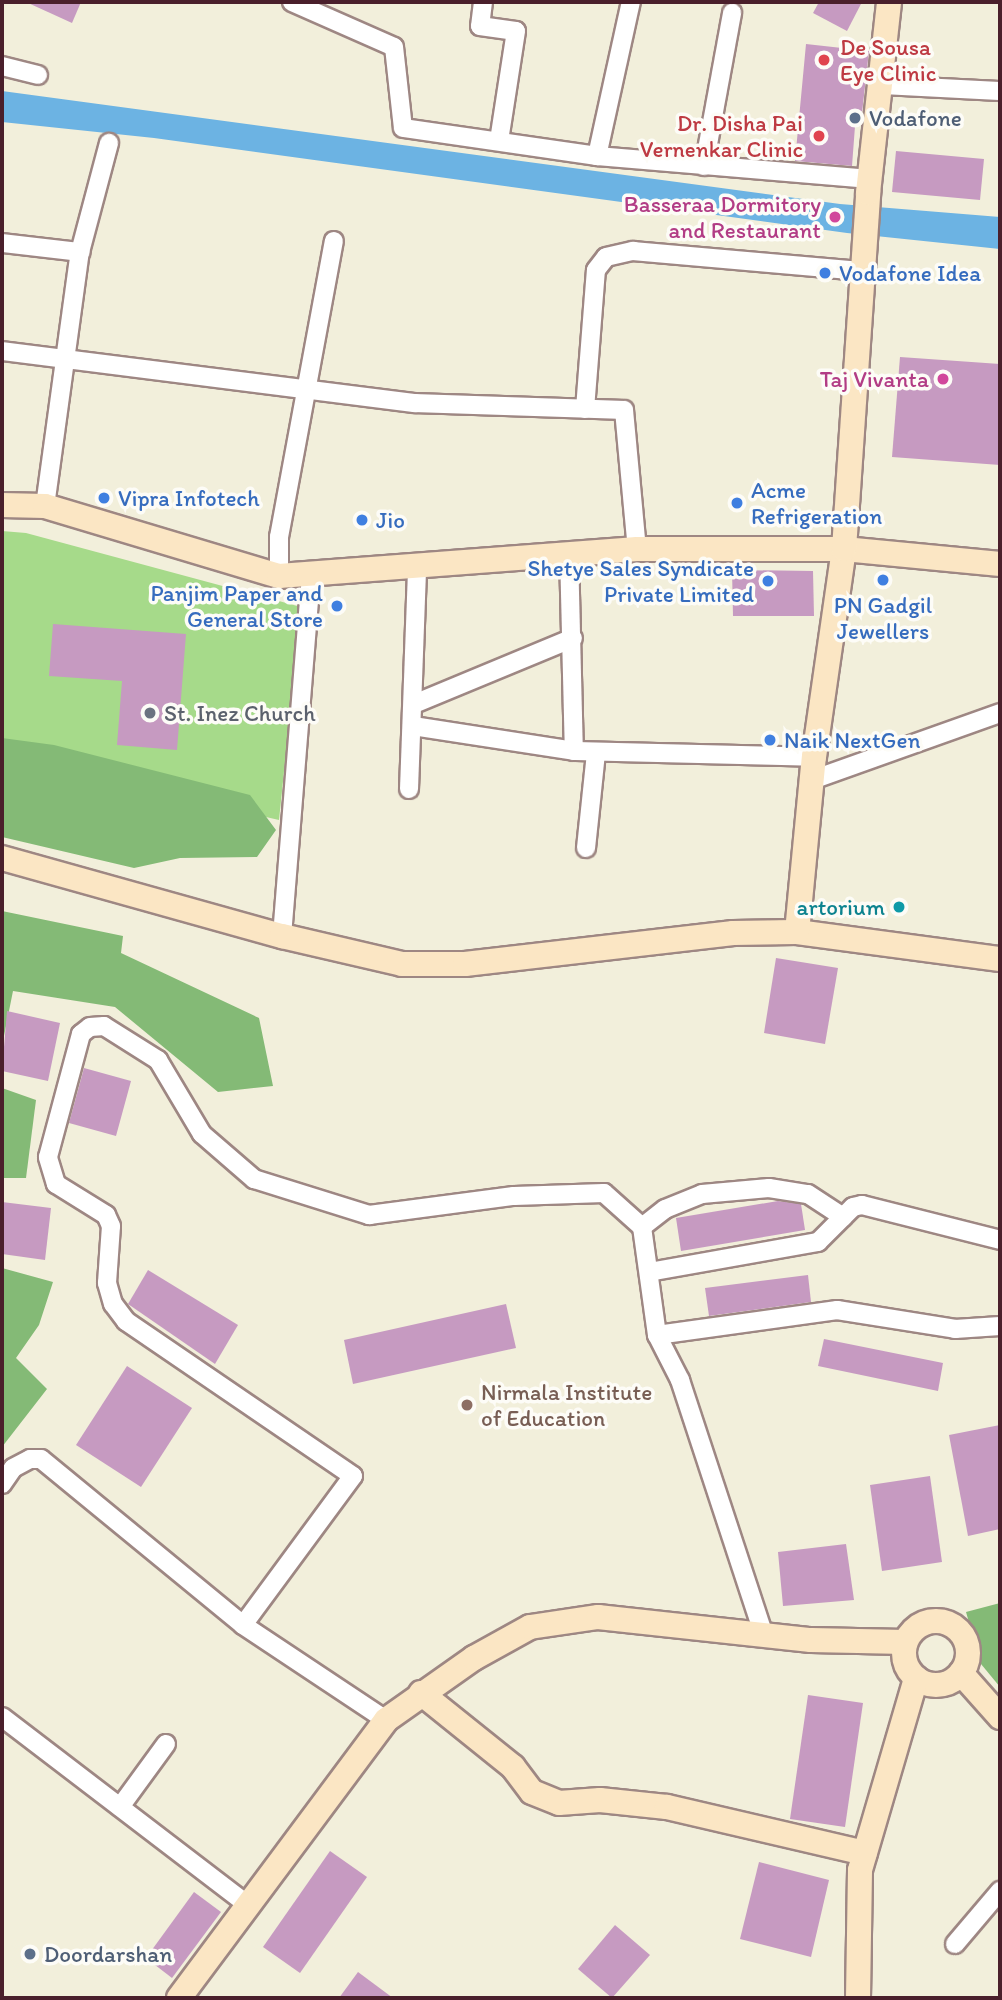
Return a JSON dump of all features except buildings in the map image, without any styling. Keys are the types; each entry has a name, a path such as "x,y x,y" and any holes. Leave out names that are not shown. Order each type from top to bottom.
{"main road":[{"path":"797,932 813,769 844,549 869,186 889,2"},
{"path":"2,505 45,506 279,576 311,577 569,552 637,549 844,549 1000,565"},
{"path":"2,858 282,936 402,964 465,964 733,933 797,932 1000,959"},
{"path":"179,1998 386,1720 421,1693 530,1627 598,1616 764,1636 905,1642"},
{"path":"947,1622 963,1634 967,1644 961,1673 935,1685 916,1678 905,1662 905,1642 918,1626 947,1622"},
{"path":"961,1673 1000,1717"},
{"path":"858,1998 859,1870 916,1678"},
{"path":"421,1693 513,1767 532,1793 559,1803 600,1800 667,1807 865,1853"}],"street":[{"path":"292,2 394,47 403,128 597,156 869,186"},
{"path":"483,2 480,26 516,31 499,141"},
{"path":"597,156 631,2"},
{"path":"704,166 732,13"},
{"path":"2,66 38,75"},
{"path":"882,85 1000,91"},
{"path":"45,506 80,252 109,143"},
{"path":"279,576 279,537 334,241"},
{"path":"2,243 80,252"},
{"path":"585,409 596,271 606,257 633,251 864,262"},
{"path":"2,351 415,403 624,410 637,549"},
{"path":"569,552 574,751"},
{"path":"409,789 414,704 416,567"},
{"path":"282,936 311,577"},
{"path":"414,704 573,638"},
{"path":"413,726 574,751 813,769 1000,712"},
{"path":"586,848 596,753"},
{"path":"243,1625 353,1476 126,1321 113,1304 107,1283 111,1226 106,1215 57,1184 48,1157 81,1034 104,1026 158,1060 202,1134 254,1179 369,1215 514,1196 604,1193 642,1227 657,1335 680,1380 764,1636"},
{"path":"642,1227 665,1209 702,1194 769,1188 808,1194 843,1217"},
{"path":"649,1272 818,1242 843,1217 862,1205 1000,1240"},
{"path":"657,1335 837,1310 956,1329 1000,1326"},
{"path":"2,1484 13,1468 30,1459 41,1459 243,1625 386,1720"},
{"path":"2,1717 249,1906"},
{"path":"120,1807 166,1744"},
{"path":"956,1944 1000,1891"}],"green space":[{"path":"2,531 26,533 301,607 279,820 2,756"},
{"path":"2,738 54,745 250,795 276,830 257,857 180,858 134,868 2,837"},
{"path":"2,911 123,936 121,953 259,1018 273,1086 218,1092 115,1007 13,991 2,1046"},
{"path":"2,1088 36,1100 26,1178 2,1178"},
{"path":"2,1268 53,1282 39,1325 16,1358 47,1389 2,1447"},
{"path":"1000,1603 1000,1687 981,1664 966,1612"}],"water":[{"path":"2,91 840,204 1000,217 1000,249 847,233 154,138 2,122"}],"place":[{"name":"De Sousa Eye Clinic","path":"824,60"},
{"name":"Vodafone","path":"855,118"},
{"name":"Dr. Disha Pai Vernenkar Clinic","path":"819,136"},
{"name":"Basseraa Dormitory and Restaurant","path":"835,217"},
{"name":"Vodafone Idea","path":"825,273"},
{"name":"Taj Vivanta","path":"943,379"},
{"name":"Vipra Infotech","path":"104,498"},
{"name":"Acme Refrigeration","path":"737,503"},
{"name":"Jio","path":"362,520"},
{"name":"PN Gadgil Jewellers","path":"883,580"},
{"name":"Shetye Sales Syndicate Private Limited","path":"768,581"},
{"name":"Panjim Paper and General Store","path":"337,606"},
{"name":"St. Inez Church","path":"150,713"},
{"name":"Naik NextGen","path":"770,740"},
{"name":"artorium","path":"899,907"},
{"name":"Nirmala Institute of Education","path":"467,1405"},
{"name":"Doordarshan","path":"30,1954"}]}
